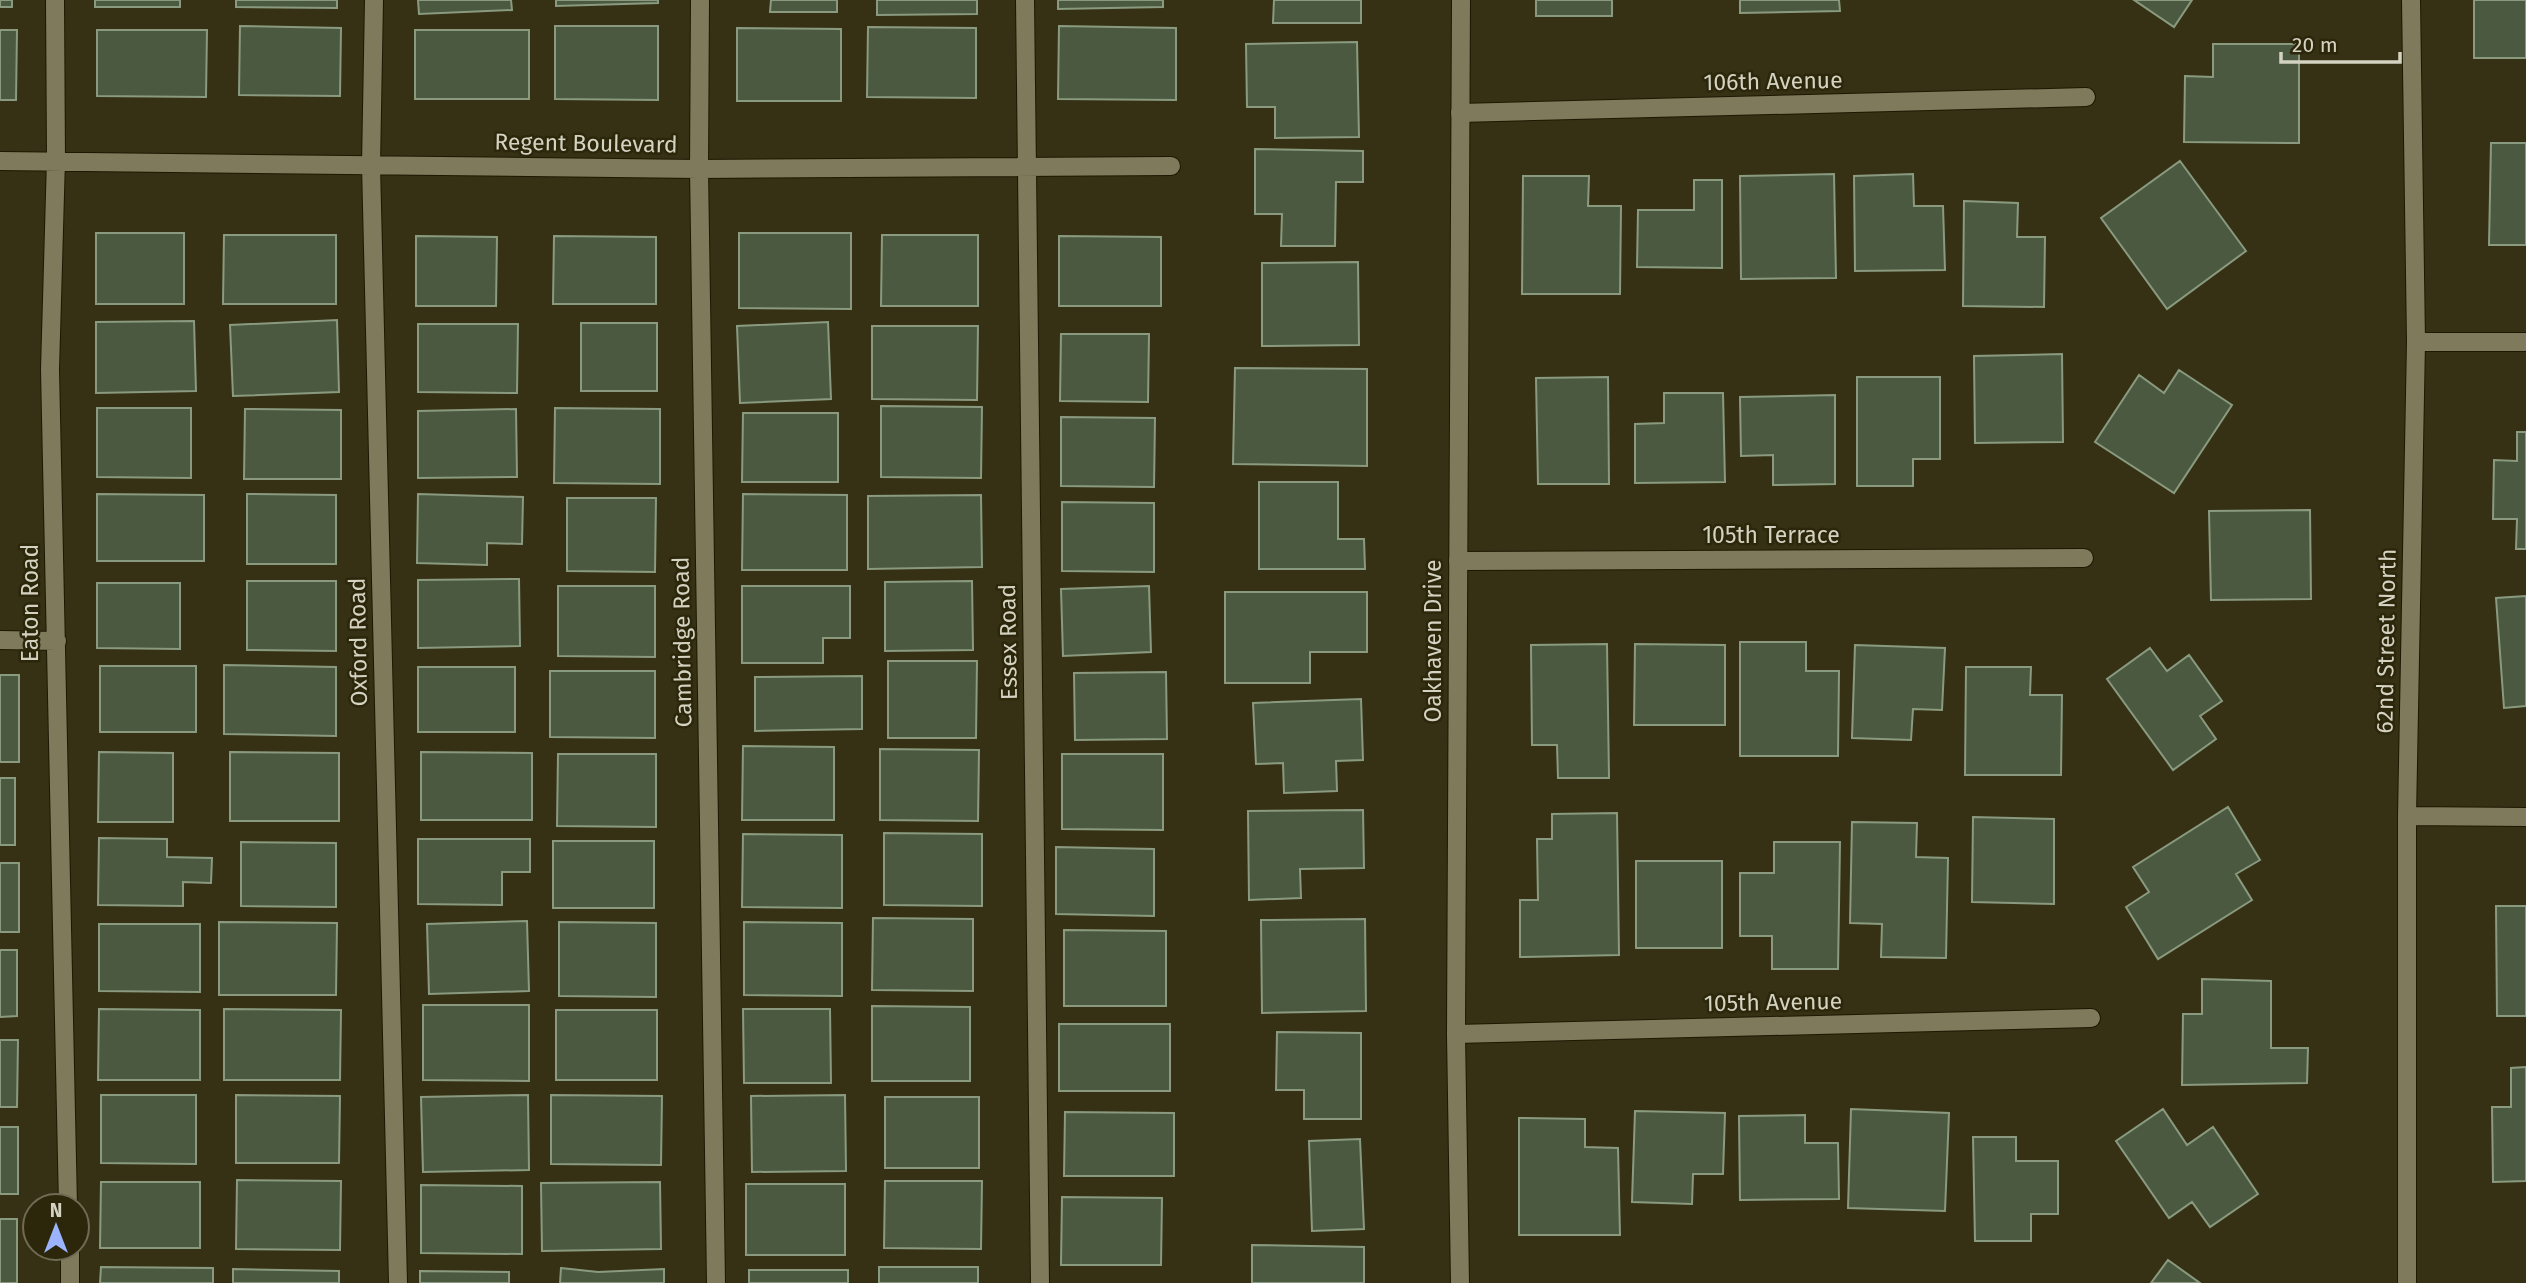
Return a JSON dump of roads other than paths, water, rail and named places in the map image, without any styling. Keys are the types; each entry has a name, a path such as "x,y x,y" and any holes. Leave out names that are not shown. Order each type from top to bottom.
{"street":[{"name":"Eaton Road","path":"55,0 56,159 50,370 68,1192"},
{"name":"Oxford Road","path":"374,0 371,165 398,1283"},
{"name":"Cambridge Road","path":"700,0 699,169 716,1283"},
{"name":"Essex Road","path":"1025,0 1040,1283"},
{"name":"Oakhaven Drive","path":"1460,1283 1456,1034 1461,0"},
{"name":"62nd Street North","path":"2407,1283 2407,816 2416,342 2412,0"},
{"name":"106th Avenue","path":"1460,113 2086,97"},
{"name":"Regent Boulevard","path":"0,161 56,159 699,169 1171,166"},
{"path":"2416,342 2526,342"},
{"name":"105th Terrace","path":"1458,561 2084,558"},
{"path":"0,640 57,641"},
{"path":"2407,816 2526,817"},
{"name":"105th Avenue","path":"1456,1034 2091,1018"},
{"path":"69,1262 70,1283"}]}
